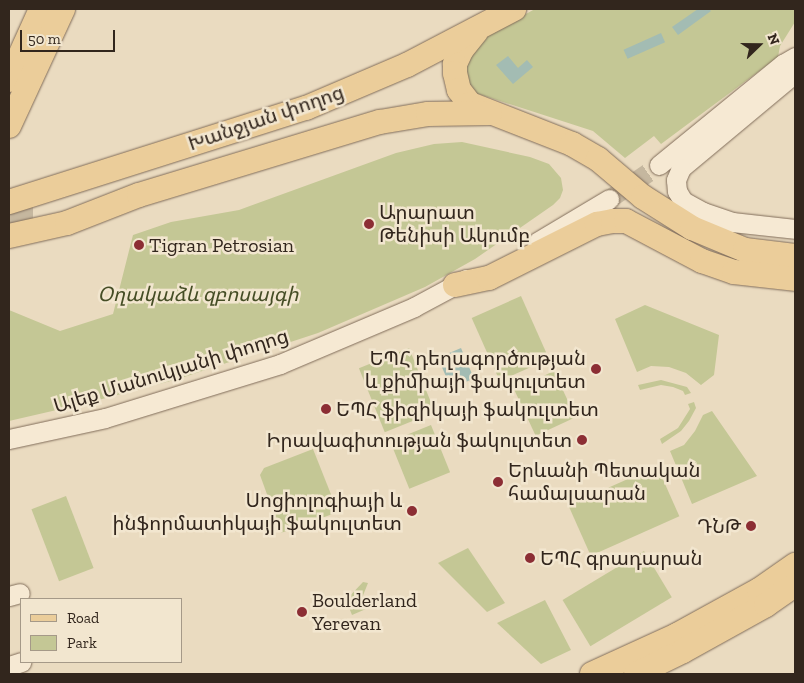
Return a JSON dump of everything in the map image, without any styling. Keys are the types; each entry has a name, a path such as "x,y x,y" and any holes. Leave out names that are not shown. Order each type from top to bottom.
{"main road":[{"path":"9,80 41,9"},
{"path":"9,126 63,9"},
{"name":"Խանջյան փողոց","path":"9,187 160,145 301,96 365,72 485,18 514,9"},
{"path":"485,18 460,54 455,73 459,90 464,98 477,109 542,131 598,159 643,197 692,228 745,250 795,256"},
{"name":"Խանջյան փողոց","path":"9,202 306,108 407,65 485,18"},
{"path":"9,236 67,223 139,195 387,121 428,114 490,113"},
{"path":"42,214 139,195"},
{"path":"455,285 489,278 597,224 613,220 626,221 702,261 734,272 795,279"},
{"path":"636,674 795,565"},
{"path":"592,674 680,643 766,605 795,585"}],"street":[{"path":"659,165 783,64 795,57"},
{"path":"795,74 680,168 676,180 677,191 683,200 703,212 732,222 795,229"},
{"name":"Ալեք Մանուկյանի փողոց","path":"9,439 105,418 258,372 362,330 455,285 550,235 609,199"}],"green space":[{"path":"535,9 795,9 795,22 780,46 778,57 661,144 654,136 625,158 593,131 472,92 463,82 465,62 471,50 491,33"},
{"name":"Օղակաձև զբոսայգի","path":"462,142 530,157 549,164 561,178 563,190 560,198 553,205 475,259 425,287 318,333 178,379 9,421 9,310 60,331 113,314 133,235 171,222 239,210 396,153 434,144"},
{"path":"521,296 549,359 500,381 472,318"},
{"path":"645,305 719,335 714,375 701,385 686,373 669,367 651,366 637,372 615,319"},
{"path":"409,348 435,412 385,432 359,368"},
{"path":"554,371 576,417 536,436 514,390"},
{"path":"661,380 687,387 691,393 685,395 683,391 661,385 640,390 638,385"},
{"path":"694,402 696,408 689,421 681,431 662,444 660,439 678,428 690,409 688,404"},
{"path":"712,411 757,476 692,504 670,451 684,445 695,431 703,415"},
{"path":"431,425 450,472 409,489 390,441"},
{"path":"313,449 338,512 281,533 260,475 264,468"},
{"path":"657,466 679,516 591,556 568,505"},
{"path":"66,496 94,568 59,581 31,509"},
{"path":"468,548 505,603 487,612 438,563"},
{"path":"644,551 672,597 590,646 563,600"},
{"path":"363,582 368,583 362,598 366,609 352,615 346,600"},
{"path":"545,600 571,650 541,664 497,623"}],"water":[{"path":"698,9 709,9 711,11 678,35 672,27"},
{"path":"661,33 665,42 628,59 624,50"},
{"path":"508,56 518,68 527,60 533,67 513,84 496,65"},
{"path":"461,348 474,378 451,388 438,358"}],"tunnel":[{"path":"609,199 659,165"},
{"path":"9,215 42,215"}],"place":[{"name":"Արարատ Թենիսի Ակումբ","path":"369,224"},
{"name":"Tigran Petrosian","path":"139,245"},
{"name":"ԵՊՀ դեղագործության և քիմիայի ֆակուլտետ","path":"596,369"},
{"name":"ԵՊՀ ֆիզիկայի ֆակուլտետ","path":"326,409"},
{"name":"Իրավագիտության ֆակուլտետ","path":"582,440"},
{"name":"Երևանի Պետական համալսարան","path":"498,482"},
{"name":"Սոցիոլոգիայի և ինֆորմատիկայի ֆակուլտետ","path":"412,511"},
{"name":"ԴՆԹ","path":"751,526"},
{"name":"ԵՊՀ գրադարան","path":"530,558"},
{"name":"Boulderland Yerevan","path":"302,612"}]}
